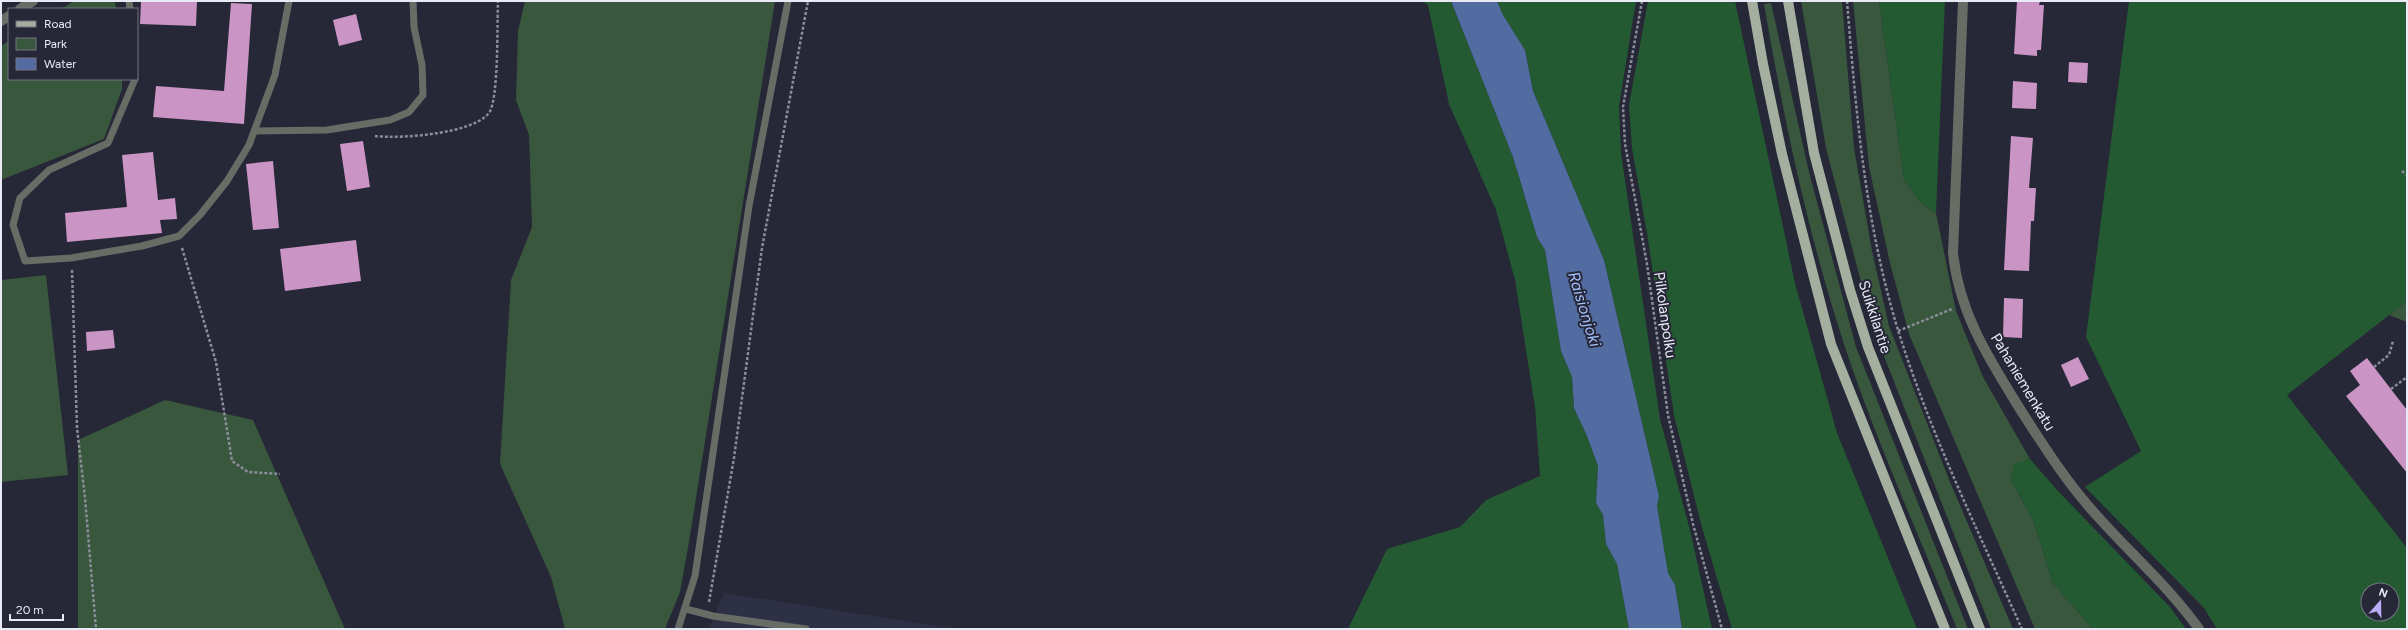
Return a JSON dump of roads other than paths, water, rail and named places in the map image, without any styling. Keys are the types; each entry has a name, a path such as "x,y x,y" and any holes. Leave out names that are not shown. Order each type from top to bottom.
{"main road":[{"path":"1752,1 1763,64 1782,154 1831,344 1944,629"},
{"name":"Suikkilantie","path":"1788,1 1814,153 1850,290 1868,347 1980,629"}],"street":[{"path":"22,8 33,1"},
{"name":"Pahaniemenkatu","path":"1964,1 1953,253 1956,278 1963,304 1991,363 2053,462 2100,520 2152,571 2199,629"}],"lane":[{"path":"135,80 108,143 50,170 20,198 13,225 25,261 71,258 142,246 179,236 200,215 227,181 249,145 274,75 289,1"},
{"path":"255,131 327,130 390,120 409,112 423,95 422,64 414,27 413,1"},
{"path":"678,629 686,609 695,576 749,206 788,1"},
{"path":"686,609 705,614 806,629"}],"water":[{"name":"Raisionjoki","path":"1451,1 1497,1 1503,15 1525,50 1533,91 1604,260 1659,496 1657,506 1668,573 1675,585 1682,629 1629,629 1617,564 1606,544 1603,515 1596,503 1598,466 1587,436 1574,408 1572,377 1561,351 1545,250 1537,237 1513,157"}]}
